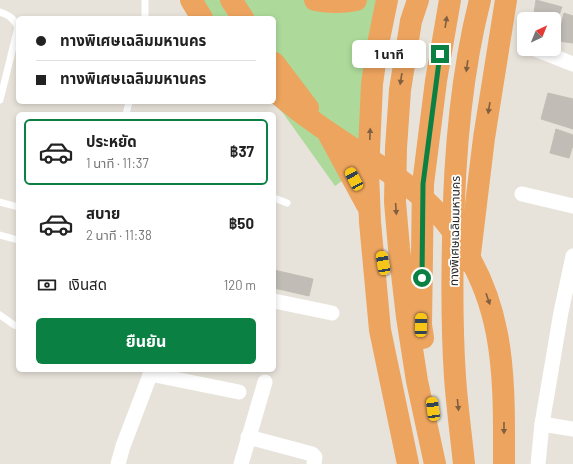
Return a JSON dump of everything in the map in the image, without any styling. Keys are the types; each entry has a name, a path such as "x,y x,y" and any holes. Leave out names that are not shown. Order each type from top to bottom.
{"highway":[{"path":"191,0 201,16"},
{"path":"231,0 241,16"},
{"path":"315,0 328,2 356,0"},
{"path":"387,0 377,49 372,84 368,172 370,222 380,330 408,464"},
{"path":"418,0 411,21 400,90 396,148 395,202 407,317 417,381 435,464"},
{"path":"440,464 421,325 423,184 436,81 450,0"},
{"name":"ทางพิเศษเฉลิมมหานคร","path":"464,464 455,376 452,277 454,193 459,120 472,31 480,0"},
{"path":"455,376 484,138 506,0"},
{"path":"276,66 332,139 368,206 421,325"},
{"path":"276,93 310,119 408,186 447,223 461,244 483,284 492,311 497,335 502,368 504,464"},
{"path":"368,206 381,249 391,305 408,464"}],"street":[{"path":"553,56 573,64"},
{"path":"522,194 573,206"},
{"path":"538,464 542,424 567,313 573,256"},
{"path":"276,301 332,313"},
{"path":"123,463 123,446 151,372 239,392"},
{"path":"241,464 265,382"},
{"path":"542,424 573,429"},
{"path":"248,437 312,454 315,457 314,464"}],"lane":[{"path":"145,0 145,16"},
{"path":"0,12 7,14 14,19 16,23"},
{"path":"0,100 16,35"},
{"path":"276,199 287,203"},
{"path":"0,202 16,206"},
{"path":"0,235 16,239"},
{"path":"0,315 16,326"}],"green space":[{"path":"182,0 382,0 368,162 335,186 283,113 273,104 276,104 276,16 190,16"}],"building":[{"path":"536,0 562,7 560,12 534,12"},
{"path":"564,13 573,16 573,43 561,41 561,27"},
{"path":"548,93 573,99 573,129 541,119"},
{"path":"556,129 573,135 573,145 569,158 550,153"},
{"path":"276,270 313,279 309,296 276,288"}],"route":[{"path":"422,278 423,184 440,54"}]}
